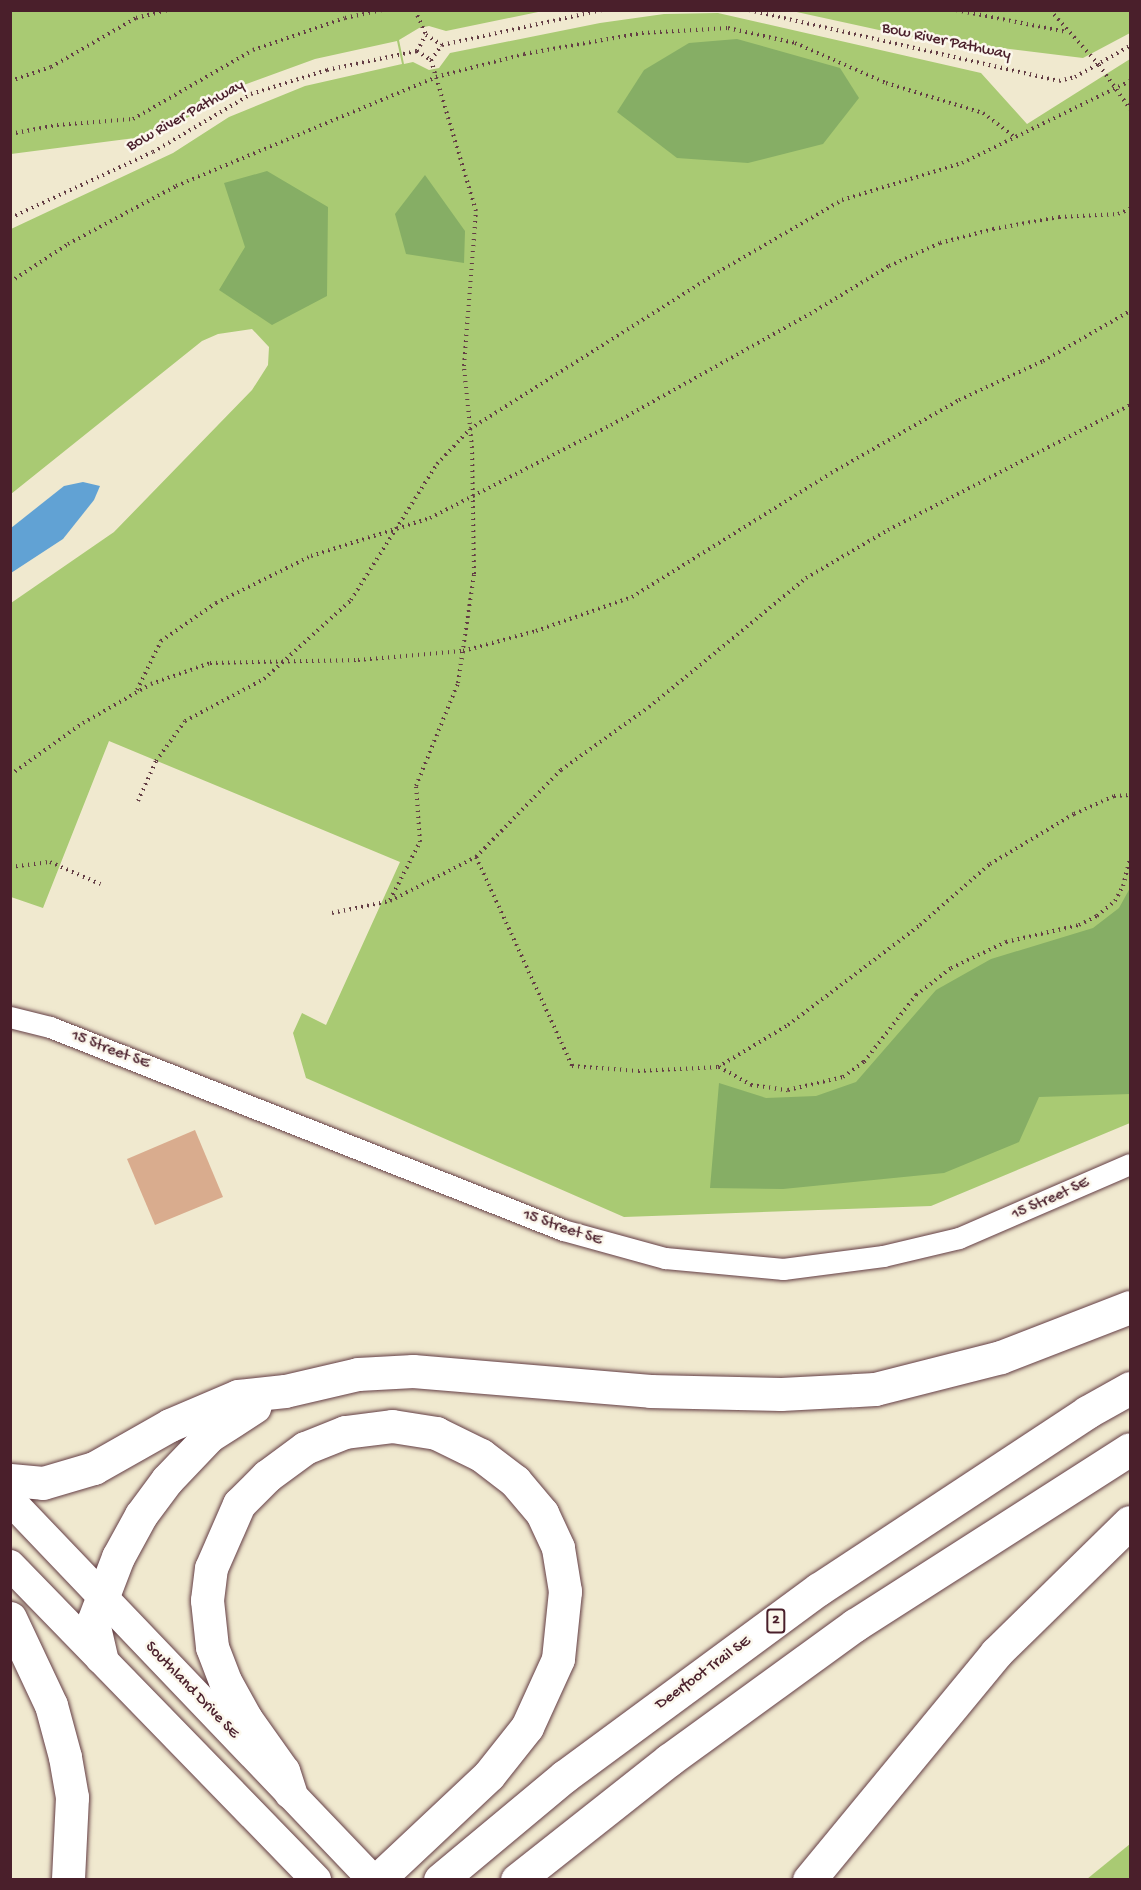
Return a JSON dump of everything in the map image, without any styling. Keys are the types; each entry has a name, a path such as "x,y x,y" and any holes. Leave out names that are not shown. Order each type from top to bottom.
{"highway":[{"path":"10,1480 44,1483 94,1468 211,1407 238,1396 285,1391 358,1374 413,1371 650,1391 781,1394 875,1389 1001,1357 1131,1307"},
{"name":"Deerfoot Trail SE","path":"440,1880 565,1776 819,1589 1088,1412 1131,1388"},
{"path":"100,1657 93,1622 100,1597 141,1515 167,1480 231,1418 285,1391"},
{"path":"290,1792 283,1771 246,1719 225,1681 212,1647 207,1600 211,1568 239,1504 267,1476 305,1448 345,1432 392,1426 425,1431 481,1455 515,1482 542,1513 558,1548 566,1591 558,1659 527,1727 489,1775 375,1880"},
{"path":"517,1880 669,1760 855,1625 1131,1449"},
{"path":"809,1880 837,1842 996,1653 1131,1522"},
{"path":"10,1618 51,1705 65,1757 72,1807 68,1880"},
{"path":"819,1880 837,1842"}],"main road":[{"name":"Southland Drive SE","path":"10,1500 100,1597 375,1880"},
{"path":"10,1565 307,1870"}],"street":[{"name":"15 Street SE","path":"10,1017 50,1027 563,1230 665,1258 783,1269 883,1257 959,1238 1131,1164"}],"path":[{"path":"10,81 51,67 136,18 168,10"},
{"path":"10,134 57,125 132,119 253,50 345,18 382,10"},
{"path":"415,10 426,36 442,45 603,10"},
{"name":"Bow River Pathway","path":"749,10 1059,81 1099,65 1131,46"},
{"path":"956,10 1069,33"},
{"path":"1050,10 1099,65 1131,109"},
{"path":"10,282 68,244 176,186 436,77 524,54 631,35 728,28 795,43 886,83 983,113 1016,138"},
{"path":"390,901 420,842 416,786 458,682 474,574 470,429 464,366 476,212 432,60 417,51 426,36"},
{"path":"432,60 442,45"},
{"name":"Bow River Pathway","path":"10,218 153,152 251,94 318,72 417,51"},
{"path":"138,801 156,761 185,721 264,679 351,600 437,464 470,429 718,272 842,200 962,163 1131,81"},
{"path":"136,692 161,640 216,603 310,556 392,532 473,496 700,375 889,266 940,243 1059,217 1118,214 1131,209"},
{"path":"10,775 82,723 136,692 210,663 358,660 463,651 536,631 632,597 831,473 959,400 1043,360 1131,311"},
{"path":"332,913 390,901 476,857 561,770 649,707 806,578 888,530 1131,405"},
{"path":"476,857 572,1066 638,1071 718,1066 788,1025 920,925 990,864 1074,814 1114,795 1131,795"},
{"path":"718,1066 751,1085 788,1090 843,1077 864,1062 916,995 951,968 1006,942 1079,925 1097,916 1124,886 1131,857"},
{"path":"10,867 50,862 100,884"}],"green space":[{"path":"11,11 543,11 446,31 429,26 419,28 399,40 404,64 413,62 429,70 439,68 450,53 600,23 664,14 718,13 981,73 1027,124 1130,59 1130,1123 931,1206 624,1217 306,1078 293,1033 302,1013 326,1025 400,862 109,741 43,908 11,897 11,603 114,532 252,390 268,365 269,347 252,329 218,334 202,341 11,494 11,229 173,153 229,117 305,86 402,64 397,41 315,59 241,86 158,135 11,154"},
{"path":"792,11 1130,11 1130,33 1083,58 911,37"},
{"path":"737,39 840,68 859,98 823,144 748,163 677,158 617,112 644,70 689,43"},
{"path":"267,171 328,207 327,296 272,325 219,290 245,247 224,183"},
{"path":"425,175 465,231 464,263 406,254 395,214"},
{"path":"1130,888 1130,1094 1039,1097 1019,1142 944,1173 783,1189 710,1188 719,1083 766,1098 816,1096 856,1082 936,990 991,959 1093,928 1119,908"},
{"path":"1130,1844 1130,1879 1087,1879"}],"water":[{"path":"83,482 100,486 94,500 63,539 11,573 11,528 64,486"}],"building":[{"path":"195,1130 223,1197 155,1225 127,1159"}]}
